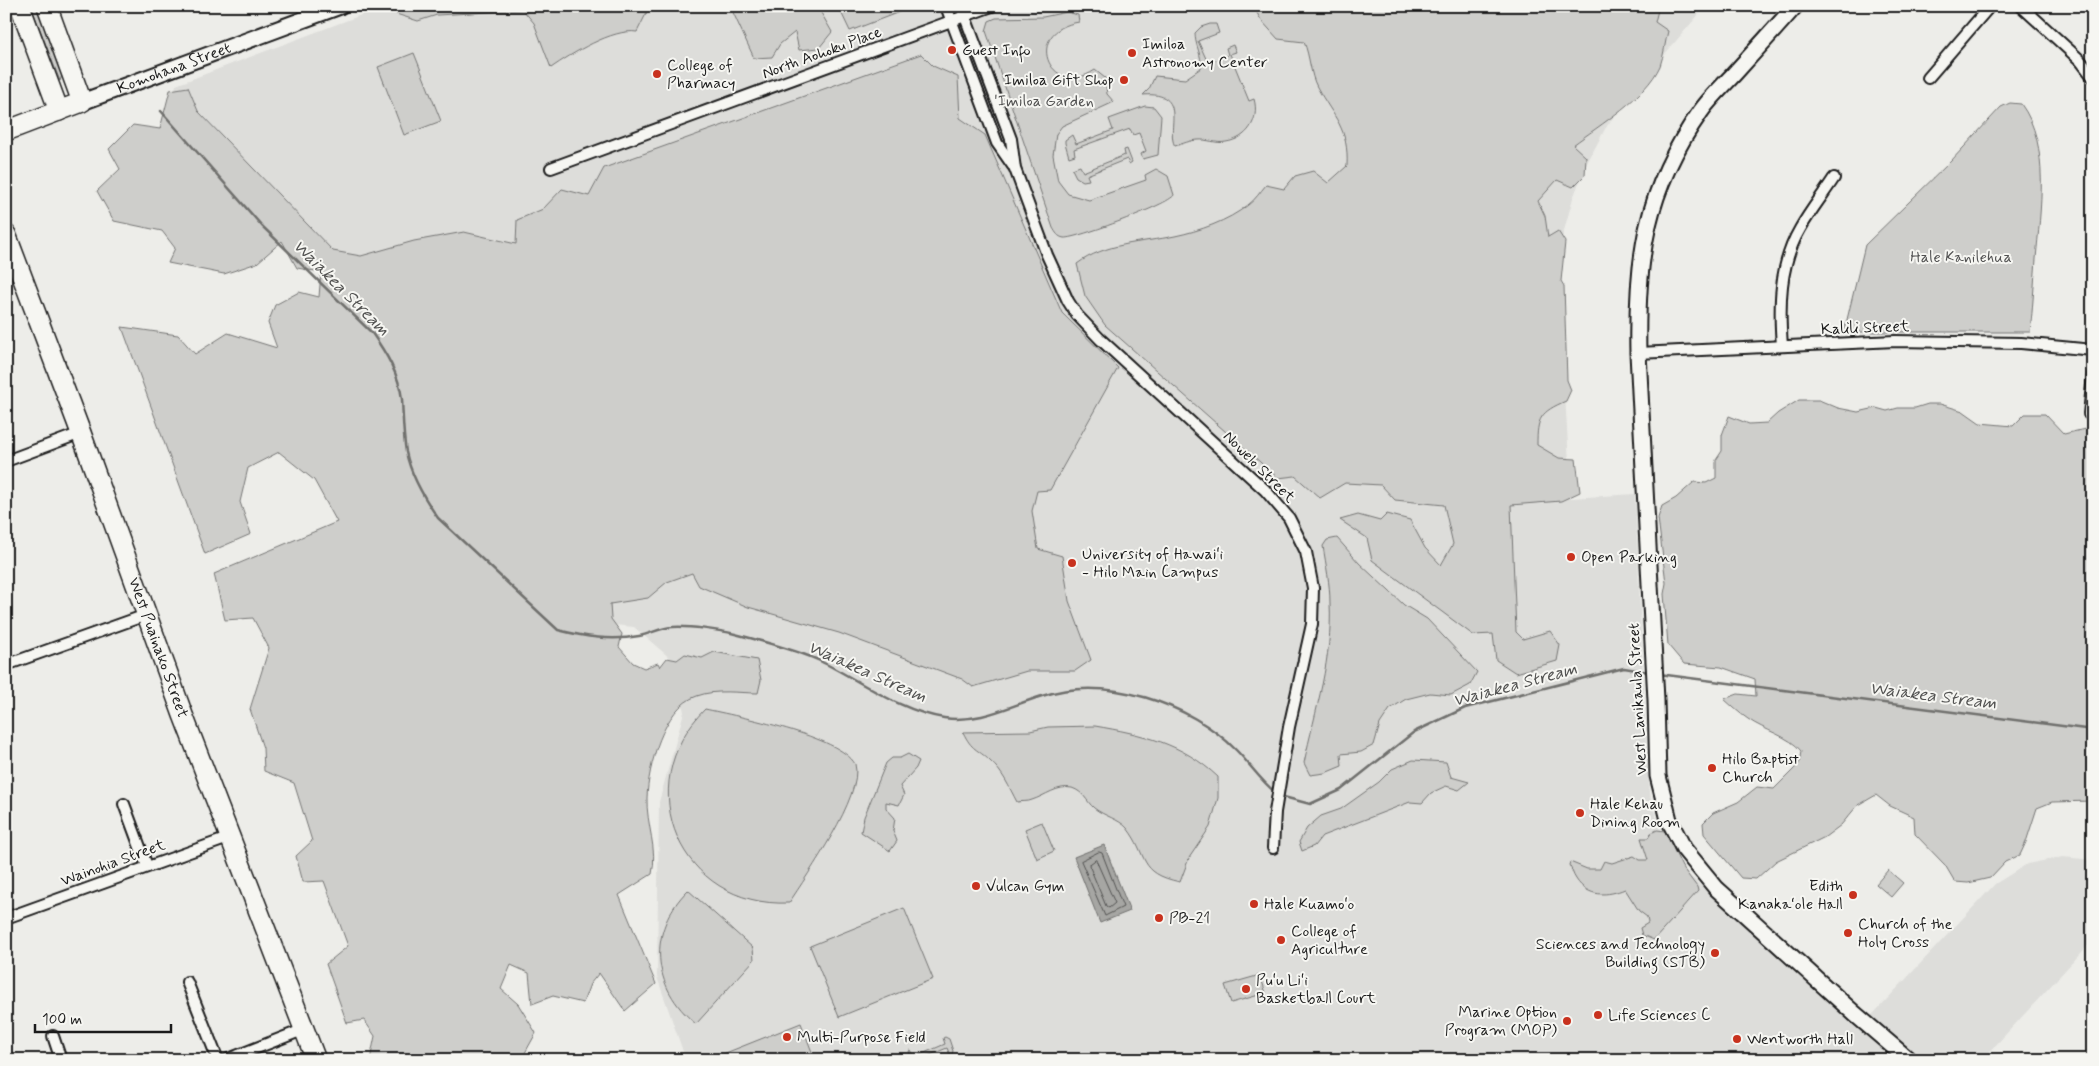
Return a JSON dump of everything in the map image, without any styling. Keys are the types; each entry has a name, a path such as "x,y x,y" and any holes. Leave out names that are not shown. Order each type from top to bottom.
{"highway":[{"path":"20,6 59,111"},
{"path":"47,6 82,102"},
{"name":"Komohana Street","path":"6,131 82,102"},
{"name":"West Puainako Street","path":"6,234 81,433 146,615 316,1060"}],"street":[{"name":"Komohana Street","path":"82,102 340,6"},
{"name":"Nowelo Street","path":"946,6 997,143 1015,169"},
{"name":"North Aohoku Place","path":"551,168 952,20 963,11 992,6"},
{"name":"West Lanikaula Street","path":"1795,6 1702,110 1673,155 1652,204 1641,254 1637,307 1638,353 1656,700 1658,776 1663,801 1676,835 1689,857 1716,888 1855,1014 1910,1060"},
{"path":"1928,78 1990,6"},
{"path":"2021,6 2080,60 2093,77"},
{"name":"Nowelo Street","path":"963,11 1011,139 1015,169 1047,255 1060,286 1077,315 1132,369 1265,490 1289,518 1306,552 1312,588 1312,624 1289,727 1274,812 1273,848"},
{"path":"1782,346 1780,314 1782,277 1799,230 1834,178"},
{"name":"Kalili Street","path":"1638,353 1895,341 1980,341 2093,350"},
{"path":"2089,414 2093,375"},
{"path":"6,461 81,433"},
{"path":"6,665 146,615"},
{"path":"124,804 146,866"},
{"name":"Wainohia Street","path":"6,918 146,866 231,837"},
{"path":"187,982 218,1060"},
{"path":"226,1060 305,1029"},
{"path":"53,1036 61,1060"}],"shaded area":[{"name":"University of Hawaiʻi - Hilo Main Campus","path":"385,6 1706,6 1627,98 1605,129 1587,163 1573,198 1563,234 1558,272 1571,498 1635,494 1647,763 1651,802 1661,829 1674,855 1691,877 1859,1029 1995,884 2027,864 2063,857 2093,860 2093,940 1982,1060 686,1060 657,977 659,802 684,712 671,659 634,627 585,622 410,371 175,89 176,85"}],"green space":[{"path":"31,6 37,6 62,75 60,81"},
{"path":"397,6 650,6 637,32 616,34 592,43 551,68 534,23 523,10 437,15 418,21 396,14"},
{"path":"720,6 824,6 820,11 832,32 819,48 799,50 795,32 780,44 772,57 754,58 731,8"},
{"path":"836,6 915,6 850,31 840,10"},
{"path":"1253,6 1292,6 1294,8 1659,6 1655,22 1668,31 1660,66 1644,89 1621,110 1573,145 1586,157 1585,175 1573,187 1557,180 1538,201 1545,216 1548,237 1558,231 1565,242 1561,281 1564,286 1567,380 1571,390 1566,401 1550,409 1542,417 1539,422 1537,445 1559,458 1576,459 1580,492 1561,501 1511,505 1516,632 1523,639 1550,631 1560,645 1557,661 1516,673 1496,660 1493,634 1473,635 1372,560 1367,538 1340,520 1358,515 1380,521 1387,514 1410,520 1425,548 1441,565 1453,544 1444,505 1395,500 1381,485 1345,483 1320,498 1295,476 1278,478 1105,325 1085,296 1077,264 1088,257 1111,248 1175,236 1203,228 1222,221 1240,211 1253,201 1266,185 1284,189 1295,176 1313,171 1328,183 1347,166 1346,142 1343,132 1317,87 1304,42 1278,39 1261,20"},
{"name":"'Imiloa Garden","path":"1067,12 1078,15 1079,22 1061,28 1051,38 1047,49 1048,61 1055,70 1065,76 1079,77 1095,70 1105,78 1107,94 1114,102 1062,126 1056,134 1053,155 1058,181 1068,194 1089,200 1146,180 1145,175 1156,169 1168,176 1174,195 1157,206 1122,220 1086,233 1064,238 1059,236 1053,228 986,31 989,21 996,18 1043,17"},
{"path":"1216,24 1219,33 1198,41 1208,63 1228,55 1226,48 1233,45 1236,52 1230,54 1249,101 1254,99 1255,114 1253,121 1246,133 1233,140 1215,142 1195,140 1175,146 1171,105 1166,99 1157,95 1143,95 1149,89 1155,76 1185,79 1201,68 1195,33 1201,27"},
{"path":"414,53 441,121 404,135 378,67"},
{"path":"921,54 933,66 958,77 960,118 985,135 1062,313 1118,368 1050,490 1037,491 1032,511 1038,549 1062,556 1069,601 1091,660 1075,671 1027,671 973,687 962,679 839,633 748,607 699,586 692,573 667,582 648,598 610,604 611,619 622,634 619,647 633,663 644,668 658,663 660,667 667,658 677,660 685,654 702,658 714,652 757,660 761,680 758,693 712,693 697,696 685,702 675,712 667,725 654,755 647,798 654,855 652,874 619,895 656,984 625,1011 599,973 590,984 583,1003 553,996 532,1004 529,973 511,965 501,989 518,1004 536,1033 521,1060 370,1060 375,1036 364,1020 347,1023 326,964 348,946 324,881 303,882 296,856 312,841 294,783 264,771 263,748 250,709 269,648 253,618 225,620 214,574 337,522 314,480 279,452 248,468 240,502 251,534 205,554 122,327 178,335 195,354 228,333 277,348 268,323 275,305 299,292 319,297 321,272 297,268 282,241 257,263 224,274 168,263 175,248 162,231 114,221 97,191 120,169 109,149 133,125 160,129 170,90 188,87 198,111 333,251 361,256 414,241 464,232 516,244 517,220 543,209 562,189 589,196 604,168"},
{"name":"Hale Kanilehua","path":"2010,103 2021,104 2030,120 2037,139 2040,158 2041,200 2030,332 1844,332 1865,245 1951,161 2001,107"},
{"path":"1145,106 1154,107 1161,116 1158,155 1143,159 1141,154 1146,151 1139,133 1133,135 1130,129 1074,149 1075,155 1069,157 1065,140 1072,135 1076,144 1113,130 1109,119"},
{"path":"1127,149 1132,162 1129,164 1127,159 1087,175 1089,180 1083,181 1076,177 1072,169 1080,166 1083,172 1125,155 1124,150"},
{"path":"1799,400 1819,400 1838,408 1858,412 1876,408 1887,411 1898,408 1915,408 1928,404 1940,404 1963,411 1980,423 2013,426 2025,414 2045,414 2064,434 2085,429 2093,424 2093,801 2052,802 2037,808 2020,855 2005,862 1990,878 1968,883 1955,882 1945,865 1915,834 1914,817 1890,806 1876,795 1857,806 1841,825 1825,837 1776,861 1756,879 1741,878 1704,834 1703,823 1713,813 1738,802 1757,787 1774,789 1799,764 1801,751 1791,742 1748,719 1724,699 1738,694 1756,696 1755,679 1721,667 1684,664 1668,645 1664,594 1666,583 1658,518 1662,506 1676,498 1694,482 1706,483 1716,478 1716,460 1722,451 1722,435 1729,416 1749,424 1767,423 1778,413"},
{"path":"1337,538 1359,563 1404,605 1427,619 1477,672 1470,685 1451,695 1430,693 1406,699 1390,709 1380,724 1374,745 1361,752 1341,754 1342,766 1325,773 1310,775 1304,763 1322,684 1329,643 1329,589 1323,546 1327,540"},
{"path":"705,709 763,722 809,736 846,754 855,764 855,778 851,795 843,814 820,855 789,903 751,899 719,886 694,864 677,837 669,806 670,772 682,740"},
{"path":"1095,726 1145,737 1176,748 1204,765 1218,777 1218,798 1210,827 1189,858 1180,882 1157,874 1150,868 1127,828 1120,822 1094,808 1082,794 1072,788 1061,788 1030,801 1017,802 999,770 972,746 963,732 1030,731 1048,727"},
{"path":"908,754 919,761 916,768 900,786 904,795 899,805 886,802 886,808 895,818 893,831 897,841 890,851 861,832 864,817 886,763 892,758 900,758"},
{"path":"1413,760 1446,762 1451,777 1469,782 1459,790 1446,786 1431,793 1422,803 1410,802 1322,836 1314,846 1302,851 1299,842 1307,828 1321,816 1341,809 1379,782 1392,769"},
{"path":"1042,822 1054,851 1037,859 1025,829"},
{"path":"1657,830 1665,831 1682,867 1698,891 1654,940 1642,935 1640,928 1648,923 1647,917 1639,911 1625,889 1605,894 1586,890 1575,877 1569,865 1570,862 1587,869 1600,869 1604,861 1612,863 1634,856 1640,860 1648,860 1641,838 1648,838 1651,833"},
{"path":"1888,870 1903,883 1891,897 1876,884"},
{"path":"688,890 753,948 754,960 696,1024 681,1009 670,993 663,976 660,958 661,941 666,923 675,906"},
{"path":"904,908 933,979 839,1017 810,946"},
{"name":"Puʻu Liʻi Basketball Court","path":"1260,975 1266,993 1231,1003 1225,985"},
{"name":"Multi-Purpose Field","path":"801,1023 815,1060 708,1060"},
{"path":"943,1038 949,1039 953,1051 952,1054 950,1055 947,1048 918,1060 909,1060 911,1058 909,1051 911,1050 915,1057 945,1044"}],"water":[{"path":"1104,845 1130,911 1100,923 1074,857"}],"waterway":[{"name":"Waiakea Stream","path":"161,111 262,226 372,333 387,356 398,381 402,399 408,461 428,503 438,518 558,630 578,635 608,638 639,636 673,627 687,627 735,634 812,657 911,709 944,718 957,719 982,716 1042,696 1067,690 1119,691 1171,707 1217,733 1236,750 1276,793"},
{"name":"Waiakea Stream","path":"1280,796 1310,804 1341,790 1414,732 1465,708 1624,668 1649,672"},
{"name":"Waiakea Stream","path":"1659,674 2093,730"}],"place":[{"name":"Guest Info","path":"952,50"},
{"name":"Imiloa Astronomy Center","path":"1132,53"},
{"name":"College of Pharmacy","path":"657,74"},
{"name":"Imiloa Gift Shop","path":"1124,80"},
{"name":"Open Parking","path":"1571,557"},
{"name":"University of Hawaiʻi - Hilo Main Campus","path":"1072,563"},
{"name":"Hilo Baptist Church","path":"1712,768"},
{"name":"Hale Kehau Dining Room","path":"1580,813"},
{"name":"Vulcan Gym","path":"976,886"},
{"name":"Edith Kanaka‘ole Hall","path":"1853,895"},
{"name":"Hale Kuamoʻo","path":"1254,904"},
{"name":"PB-21","path":"1159,918"},
{"name":"Church of the Holy Cross","path":"1848,933"},
{"name":"College of Agriculture","path":"1281,940"},
{"name":"Sciences and Technology Building (STB)","path":"1715,953"},
{"name":"Puʻu Liʻi Basketball Court","path":"1246,989"},
{"name":"Life Sciences C","path":"1598,1015"},
{"name":"Marine Option Program (MOP)","path":"1567,1021"},
{"name":"Multi-Purpose Field","path":"787,1037"},
{"name":"Wentworth Hall","path":"1737,1039"}]}
